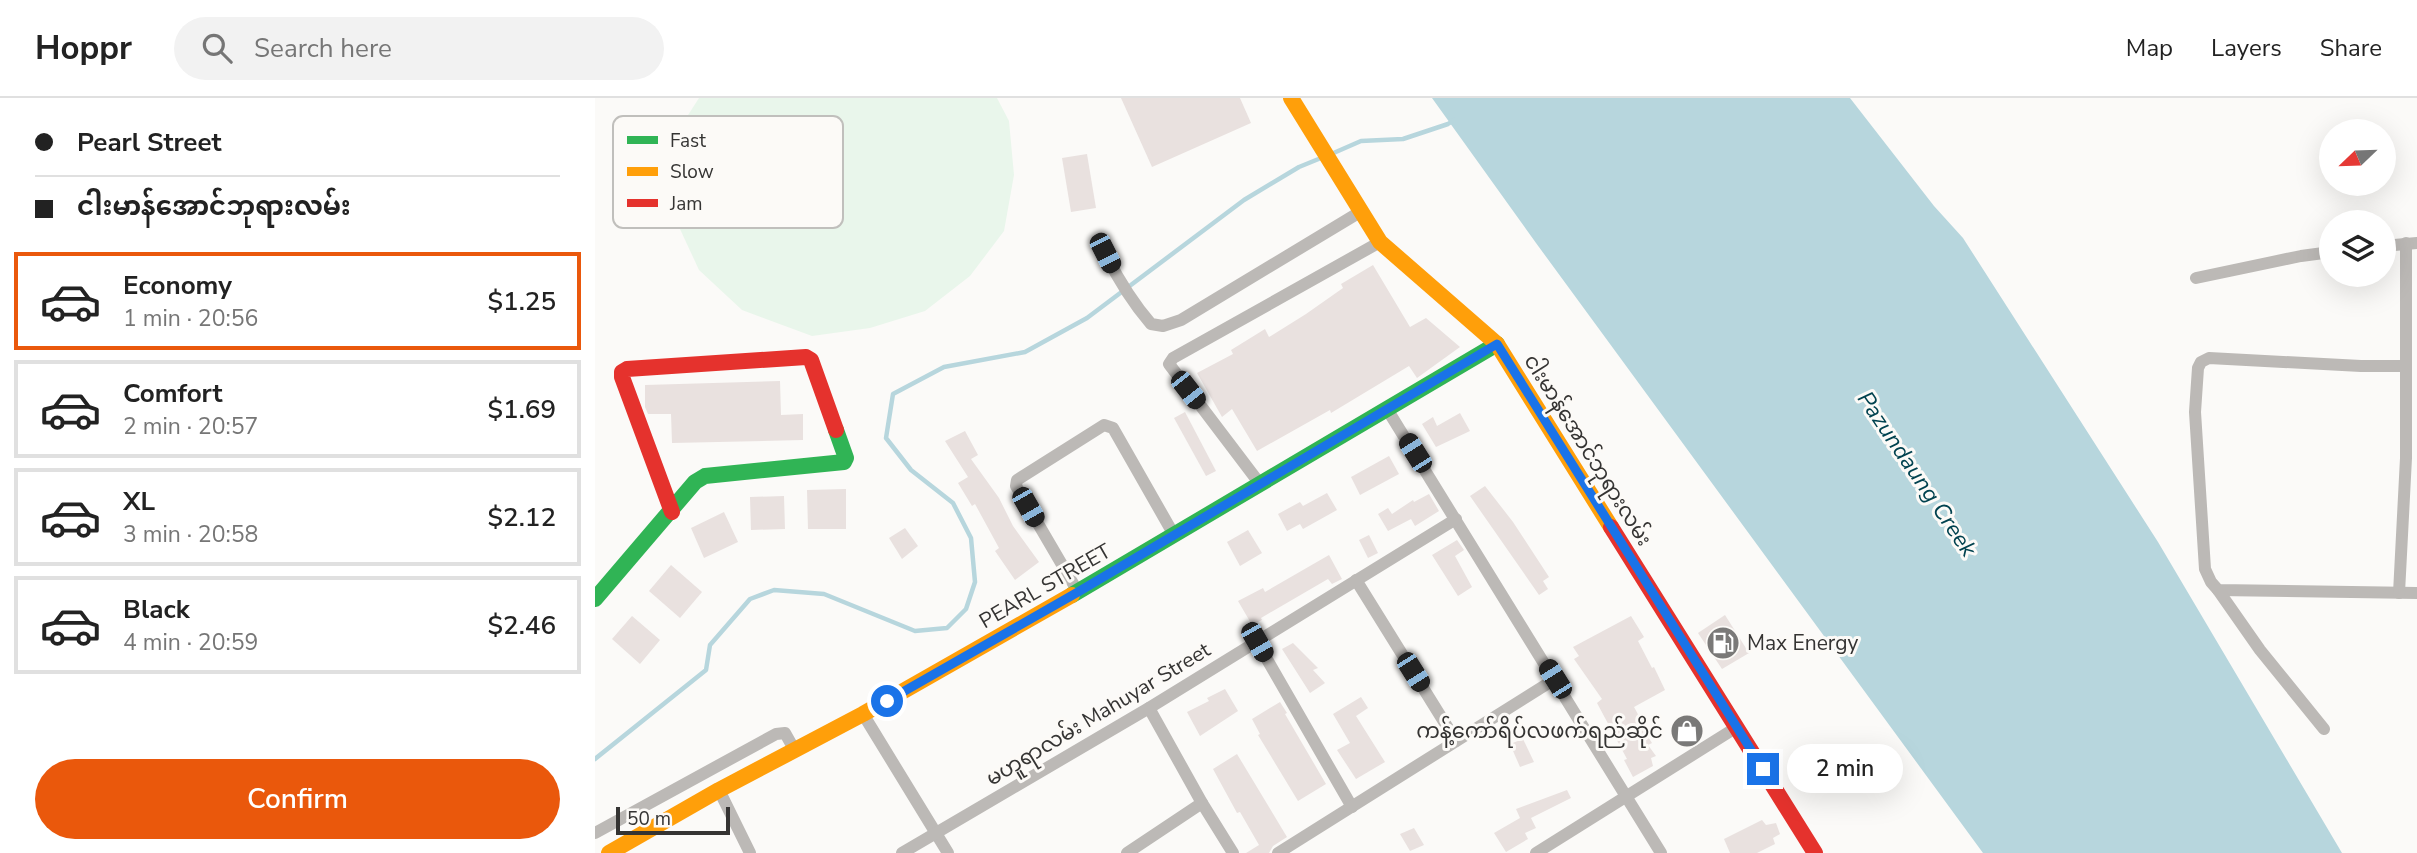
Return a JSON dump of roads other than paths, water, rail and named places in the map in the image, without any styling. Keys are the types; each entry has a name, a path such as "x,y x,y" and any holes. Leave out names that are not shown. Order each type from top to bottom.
{"street":[{"name":"ငါးမာန်အောင်ဘုရားလမ်း","path":"1291,98 1380,242 1497,344 1815,853"},
{"path":"1105,253 1129,296 1151,324 1163,326 1181,320 1360,212"},
{"path":"1260,484 1168,364 1173,358 1380,242"},
{"path":"2399,593 2412,458 2406,366 2411,243"},
{"path":"2196,278 2319,254"},
{"name":"PEARL STREET","path":"608,853 794,749 863,714 1078,592 1497,344"},
{"path":"595,599 672,512 695,482 705,476 844,462 846,458 811,360 806,357 627,369 622,372 672,512"},
{"path":"2324,729 2260,650 2211,582 2205,569 2195,412 2198,368 2201,362 2216,358 2406,366"},
{"path":"1387,409 1661,853"},
{"path":"1078,592 1016,486 1017,480 1104,425 1113,428 1174,535"},
{"name":"မဟူရာလမ်း Mahuyar Street","path":"902,853 1149,708 1456,519"},
{"path":"1356,580 1456,741"},
{"path":"2218,590 2417,593"},
{"path":"1257,642 1352,807"},
{"path":"1278,853 1555,679"},
{"path":"1149,708 1233,853"},
{"path":"863,714 948,853"},
{"path":"1536,853 1737,727"},
{"path":"595,832 776,734 785,733 794,749"},
{"path":"719,790 750,853"},
{"path":"1127,853 1202,803"}],"water":[{"name":"Pazundaung Creek","path":"1432,98 1850,98 1934,206 1963,238 2158,542 2342,853 1983,853"}],"waterway":[{"path":"1329,155 1361,141 1403,139 1454,120"},
{"path":"595,759 706,670 710,645 750,599 774,590 824,594 915,631 947,628 966,609 975,582 971,538 953,503 911,470 886,438 893,394 944,367 1025,352 1087,318 1244,200 1299,167 1321,158"}],"place":[{"name":"Max Energy","path":"1723,643"},
{"name":"ကန့်ကော်ရိပ်လဖက်ရည်ဆိုင်","path":"1687,731"}]}
